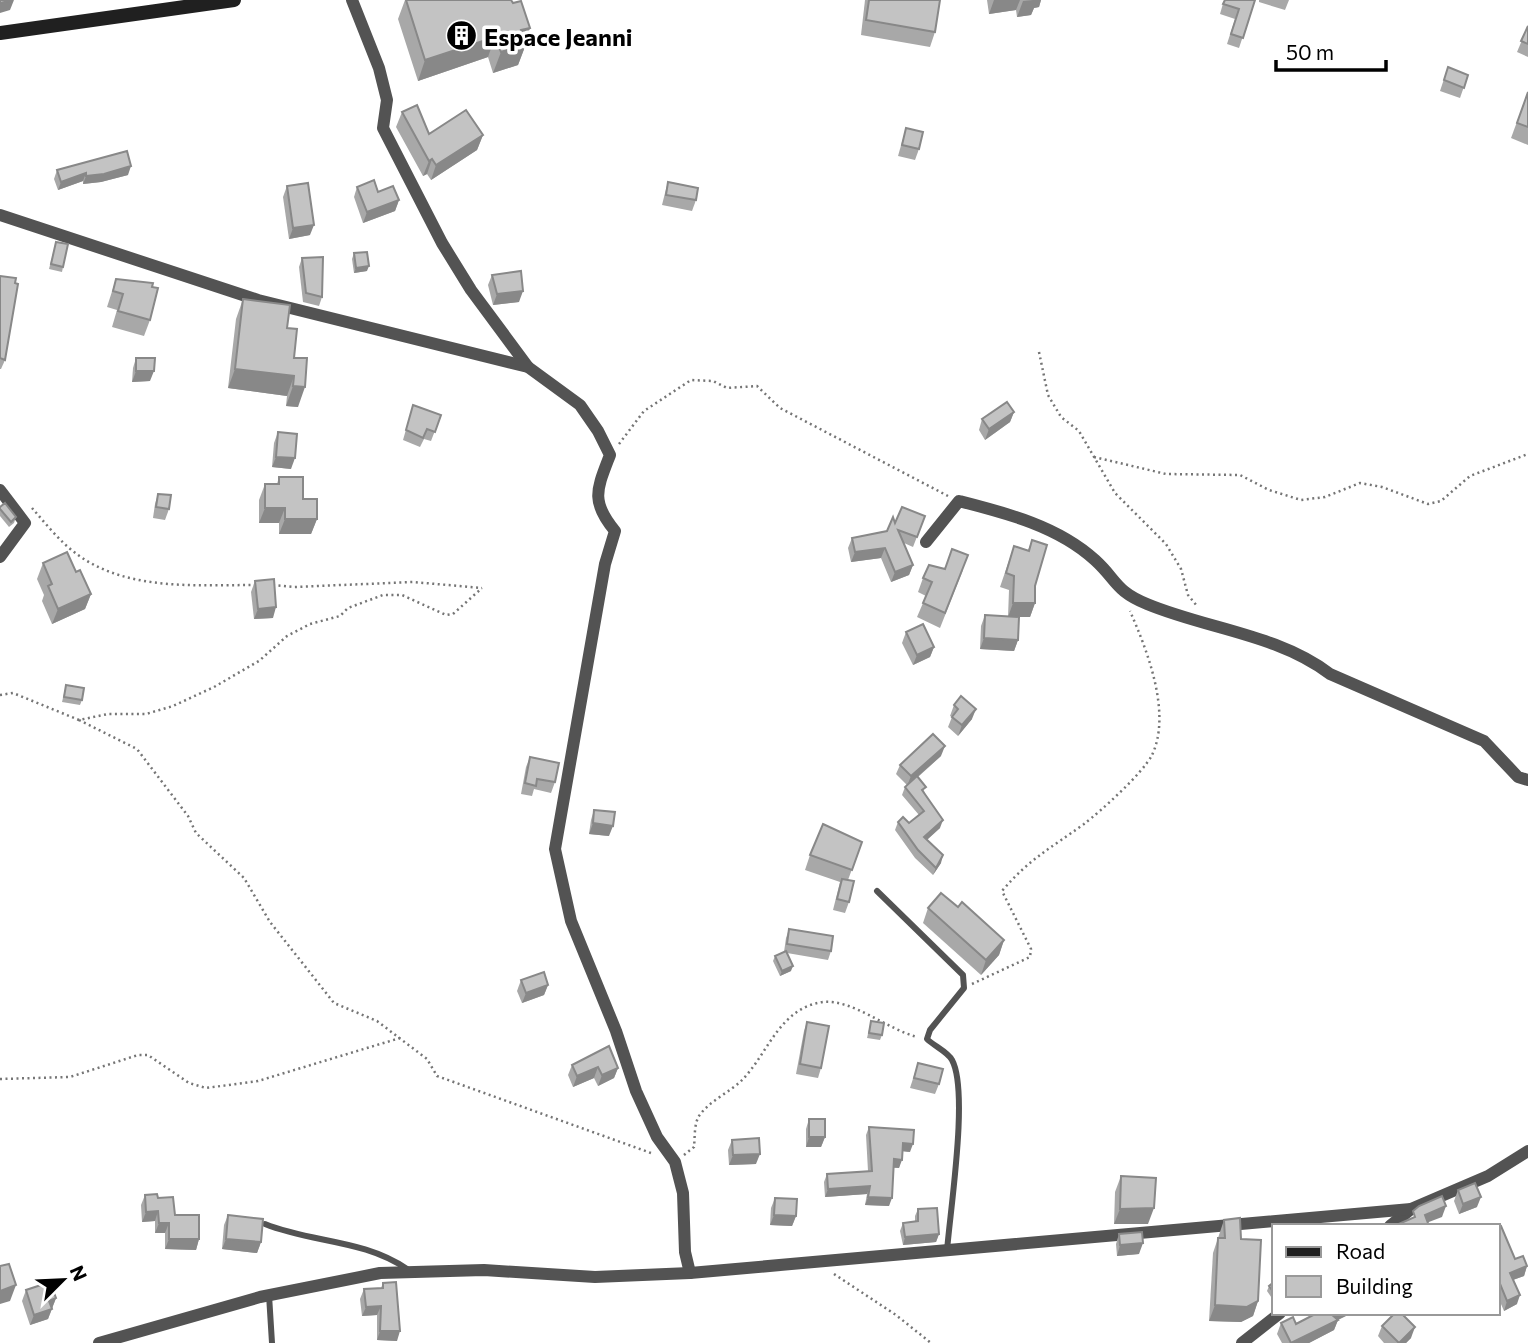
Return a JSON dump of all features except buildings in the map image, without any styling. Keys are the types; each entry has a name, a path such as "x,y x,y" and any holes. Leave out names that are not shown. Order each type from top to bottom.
{"main road":[{"path":"0,33 234,0"}],"street":[{"path":"352,0 379,68 387,100 383,128 442,243 471,290 528,367 580,405 610,455 596,494 603,516 615,531 605,564 555,849 570,921 616,1031 635,1091 657,1137 675,1162 683,1193 685,1252 690,1273"},
{"path":"0,215 258,300 528,367"},
{"path":"0,490 25,523 0,557"},
{"path":"926,542 942,518 959,501 1021,517 1074,545 1096,561 1121,592 1148,605 1289,649 1355,685 1409,706 1483,741 1518,777 1528,780"},
{"path":"1392,1224 1411,1209 1488,1176 1528,1151"},
{"path":"99,1343 269,1296 380,1273 484,1270 595,1277 690,1273 1411,1209"},
{"path":"1242,1343 1277,1315"}],"lane":[{"path":"877,891 963,975 964,988 930,1030 927,1039 951,1057 956,1070 956,1134 947,1251"},
{"path":"265,1224 289,1233 354,1244 395,1261 411,1273"},
{"path":"269,1296 272,1343"}],"path":[{"path":"1039,352 1048,395 1061,417 1079,431 1115,493 1166,544 1181,569 1188,594 1216,626"},
{"path":"610,455 644,411 691,380 713,381 727,388 757,386 780,408 959,501"},
{"path":"1094,457 1166,474 1240,475 1269,490 1301,500 1325,497 1360,483 1382,487 1428,503 1441,501 1470,476 1528,454"},
{"path":"26,502 76,553 94,565 143,583 255,585"},
{"path":"79,720 108,714 146,714 173,706 259,661 299,630 383,595 401,595 446,615 453,614 482,588 413,582 294,587 269,585"},
{"path":"964,988 1030,957 1031,949 1002,891 1024,864 1085,823 1122,789 1152,756 1157,733 1157,687 1150,659 1121,592"},
{"path":"0,695 13,694 79,720 137,749 188,816 196,833 244,878 270,922 334,1003 377,1021 427,1059 437,1076 675,1162 694,1147 697,1119 705,1107 728,1093 746,1076 775,1031 799,1011 821,1002 842,1003 902,1033 927,1039"},
{"path":"0,1079 70,1077 138,1055 148,1055 190,1083 206,1088 258,1080 400,1038"},
{"path":"830,1272 896,1315 931,1343"}],"place":[{"name":"Espace Jeanni","path":"461,36"}]}
